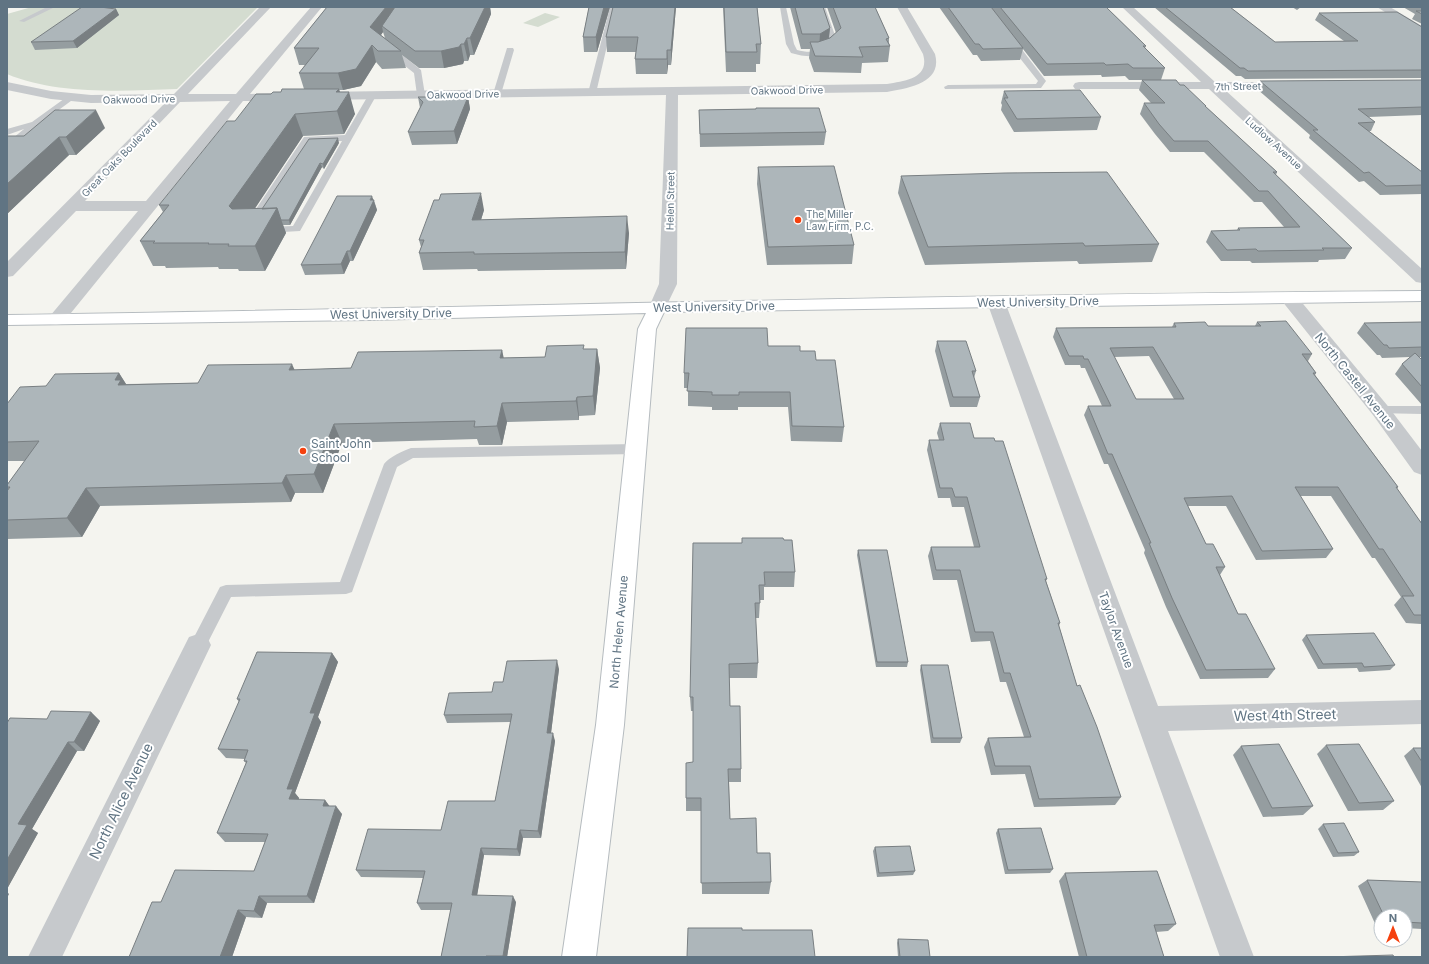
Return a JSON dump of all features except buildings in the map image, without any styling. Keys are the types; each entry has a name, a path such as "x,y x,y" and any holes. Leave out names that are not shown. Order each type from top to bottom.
{"main road":[{"name":"West University Drive","path":"7,320 370,315 1288,296 1422,296"},
{"name":"North Helen Avenue","path":"579,957 610,725 647,329 658,308"}],"street":[{"name":"Great Oaks Boulevard","path":"7,272 266,7"},
{"path":"56,320 239,97 317,7"},
{"name":"Oakwood Drive","path":"7,86 71,98 112,99 592,93 875,88 898,86 919,78 929,71 932,66 932,60 902,7"},
{"name":"Ludlow Avenue","path":"1127,7 1422,278"},
{"path":"1382,7 1422,32"},
{"name":"7th Street","path":"1079,86 1303,85"},
{"name":"Helen Street","path":"658,308 668,284 672,91"},
{"name":"Great Oaks Boulevard","path":"72,206 151,206"},
{"name":"North Castell Avenue","path":"1288,296 1380,410 1422,467"},
{"name":"Taylor Avenue","path":"996,302 1237,957"},
{"name":"North Alice Avenue","path":"45,957 198,645"},
{"name":"West 4th Street","path":"1149,719 1422,712"}],"lane":[{"path":"22,21 52,7"},
{"path":"592,93 613,7"},
{"path":"783,7 790,44 794,51 801,54 830,50 834,44 822,7"},
{"path":"948,87 1038,86 1042,81 1004,32"},
{"path":"380,42 418,72 421,95"},
{"path":"497,94 510,50"},
{"path":"348,138 306,139 246,230 296,229 348,138 372,96"},
{"path":"7,148 38,121 71,98"},
{"path":"7,132 38,121"},
{"path":"1380,410 1422,410"},
{"path":"198,645 226,591 346,588 391,464 411,453 636,449"}],"shaded area":[{"path":"32,7 258,7 177,89 113,91 69,89 26,81 7,74 7,14"},
{"path":"545,13 560,17 538,27 523,23"}],"place":[{"name":"The Miller Law Firm, P.C.","path":"798,220"},
{"name":"Saint John School","path":"303,451"}]}
